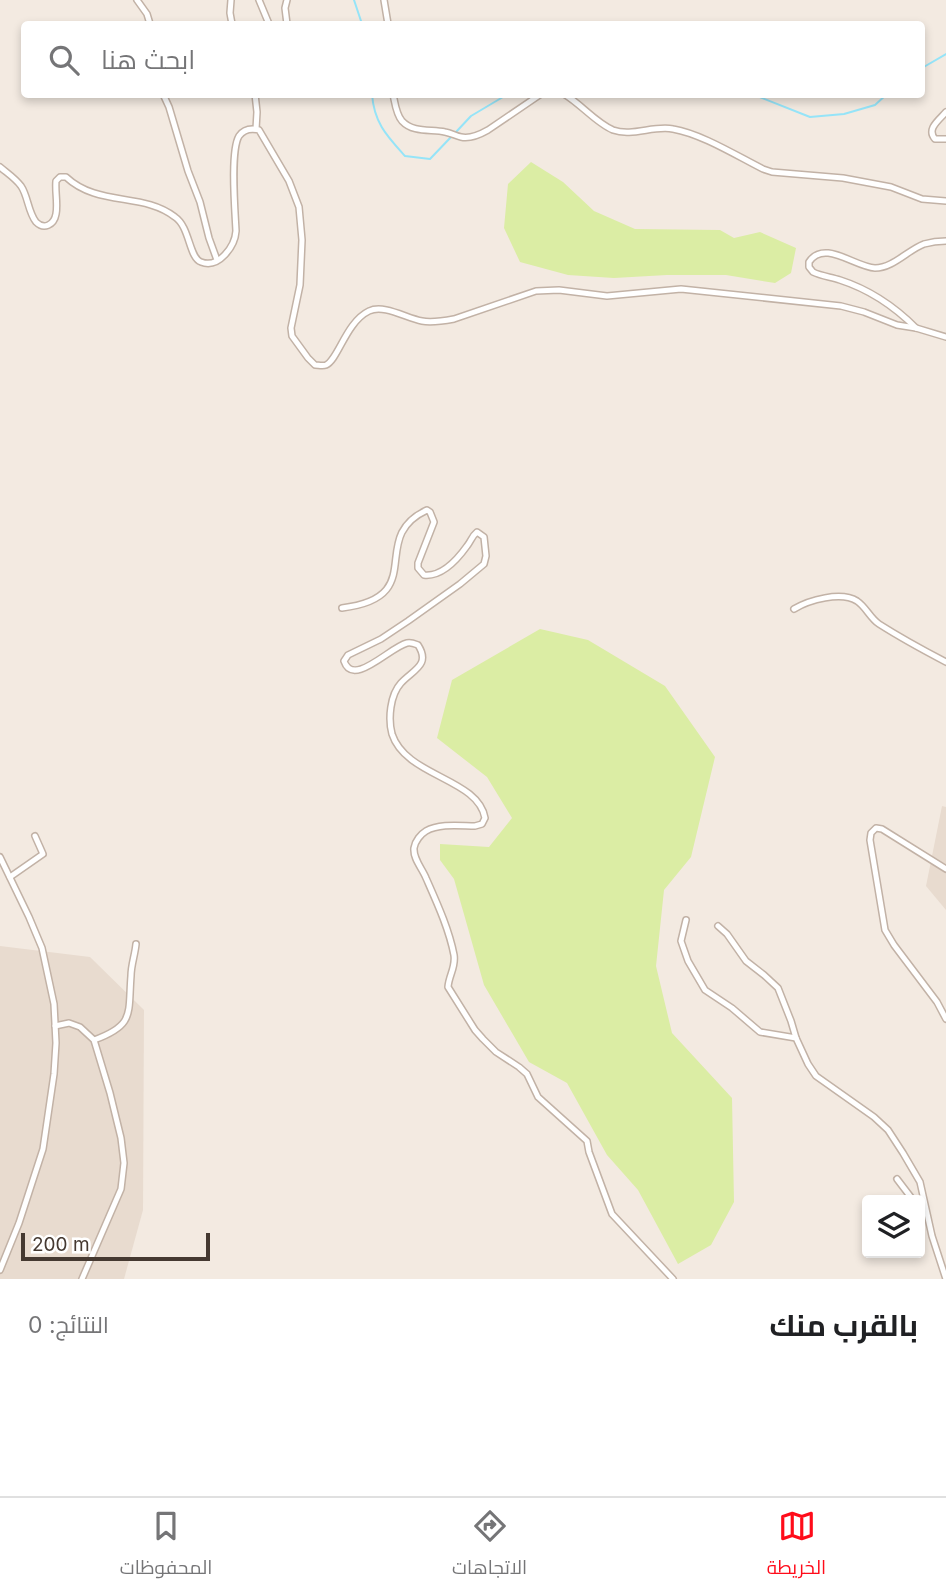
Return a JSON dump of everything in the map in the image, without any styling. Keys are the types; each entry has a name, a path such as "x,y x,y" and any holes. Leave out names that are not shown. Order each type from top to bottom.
{"street":[{"path":"137,0 149,21"},
{"path":"231,0 231,21"},
{"path":"259,0 268,21"},
{"path":"286,0 287,21"},
{"path":"384,0 388,21"},
{"path":"165,98 217,260"},
{"path":"255,98 256,129"},
{"path":"394,98 397,113 405,124 415,129 461,137 481,134 535,98"},
{"path":"569,98 612,130 674,129 707,141 772,172 843,178 891,187 922,199 946,201"},
{"path":"946,113 932,131 935,139 946,139"},
{"path":"0,167 19,183 35,220 41,225 49,225 55,218 56,181 60,177 66,177 92,193 155,206 175,216 184,226 197,260 207,263 227,253 235,237 234,157 241,133 256,129 289,181 299,207 302,240 300,285 291,328 292,336 315,365 327,365 348,330 370,310 384,310 420,320 444,321 536,290 607,296 681,289 841,306 897,326 916,328 946,337"},
{"path":"916,328 874,296 813,272 808,267 809,261 817,254 828,253 868,267 881,267 922,245 946,241"},
{"path":"342,608 359,606 376,600 385,593 393,578 400,534 407,522 422,512 430,512 434,522 418,563 418,568 424,575 434,575 455,561 474,533 484,537 484,564 408,621 381,639 348,655 344,661 346,667 358,671 408,643 420,648 423,659 420,665 396,690 390,713 392,733 406,756 472,797 484,809 485,818 482,824 475,826 425,831 414,849 452,945 455,965 448,987 483,1039 527,1074 538,1097 587,1141 612,1214 673,1279"},
{"path":"794,609 823,598 856,600 876,622 946,662"},
{"path":"946,869 882,829 876,828 871,833 886,930 946,1019"},
{"path":"10,877 43,855 35,836"},
{"path":"0,857 42,948 52,991 56,1043 43,1149 19,1223 0,1270"},
{"path":"686,920 681,940 688,961 705,990 760,1031 796,1038"},
{"path":"718,926 746,961 778,988 796,1038 816,1076 864,1109 890,1133 920,1182 932,1236 946,1279"},
{"path":"94,1040 118,1030 127,1019 136,944"},
{"path":"55,1026 69,1023 85,1030 94,1040 121,1138 124,1163 123,1183 118,1197 82,1279"},
{"path":"897,1179 909,1195"},
{"path":"925,1215 928,1219"}],"shaded area":[{"path":"942,806 946,807 946,910 926,886"},
{"path":"0,946 90,957 144,1010 143,1210 124,1279 0,1279"}],"green space":[{"path":"531,162 563,182 594,211 635,229 720,230 734,238 760,232 796,248 791,273 775,283 726,275 614,278 568,275 520,262 504,228 508,184"},
{"path":"540,629 588,640 665,686 715,757 691,857 664,890 656,966 672,1033 732,1098 734,1202 711,1245 678,1264 638,1190 607,1155 567,1083 529,1062 484,985 454,879 440,860 440,844 489,847 512,818 487,777 437,738 452,680"}],"waterway":[{"path":"354,0 361,21"},
{"path":"925,66 946,54"},
{"path":"372,98 379,121 405,156 430,159 452,136"},
{"path":"456,132 471,116 501,98"},
{"path":"762,98 810,117 844,114 875,105 883,98"}]}
